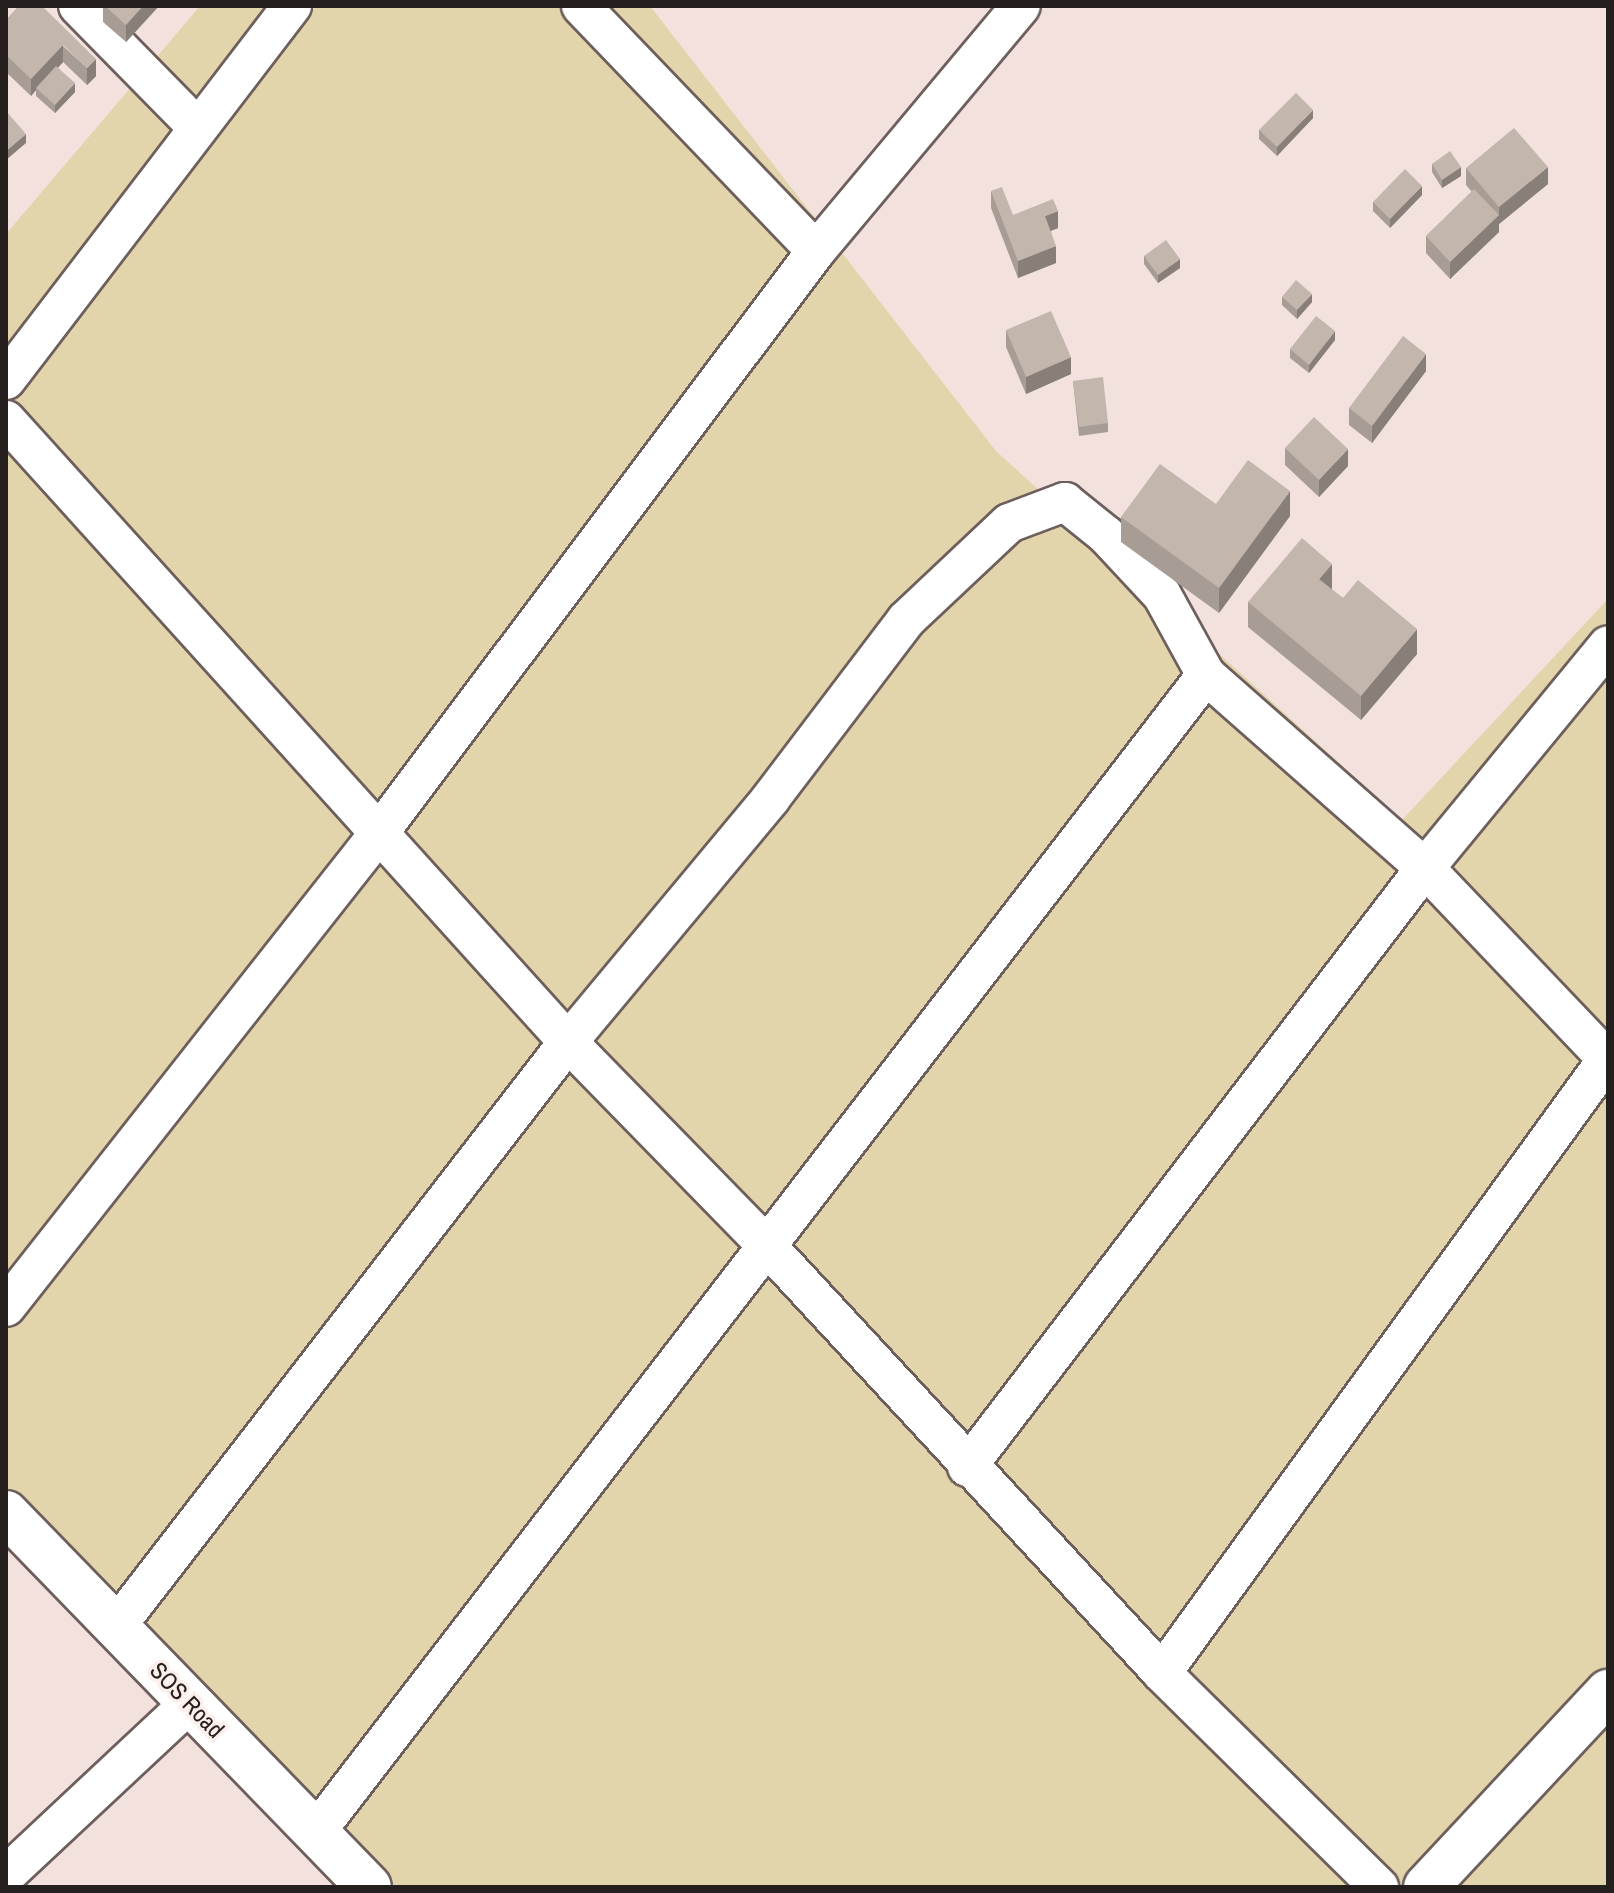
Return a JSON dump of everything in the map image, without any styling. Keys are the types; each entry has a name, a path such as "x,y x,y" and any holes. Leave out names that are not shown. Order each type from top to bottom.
{"street":[{"path":"78,6 197,127"},
{"path":"10,367 292,6"},
{"path":"581,6 816,251"},
{"path":"6,1307 379,833 816,251 1021,6"},
{"path":"6,420 568,1042 768,1247 967,1467 1162,1673 1379,1887"},
{"path":"116,1627 568,1042 771,798 906,620 1009,523 1065,502 1106,535 1162,595 1206,675 1425,868 1608,1059 1162,1673"},
{"path":"967,1467 1425,868 1608,645"},
{"path":"316,1832 1206,675"},
{"name":"SOS Road","path":"6,1513 369,1887"},
{"path":"1426,1887 1608,1692"},
{"path":"6,1875 190,1703"}],"shaded area":[{"path":"200,6 650,6 996,451 1402,820 1608,599 1608,1887 345,1887 6,1528 6,234"}],"building":[{"path":"19,6 42,6 96,59 87,68 63,45 31,79 6,55 6,20"},
{"path":"105,6 143,6 126,25"},
{"path":"56,66 75,83 55,105 36,88"},
{"path":"1296,93 1313,110 1277,147 1259,130"},
{"path":"6,111 26,134 6,151"},
{"path":"1514,128 1548,167 1499,207 1466,168"},
{"path":"1450,151 1461,167 1442,180 1432,164"},
{"path":"1405,169 1422,186 1390,219 1373,202"},
{"path":"1002,187 1013,215 1053,199 1058,211 1045,216 1056,246 1018,261 991,191"},
{"path":"1474,189 1499,215 1450,262 1426,236"},
{"path":"1166,240 1180,259 1158,275 1144,256"},
{"path":"1296,280 1312,294 1297,310 1282,297"},
{"path":"1051,311 1071,357 1026,377 1006,330"},
{"path":"1316,316 1335,331 1309,365 1290,349"},
{"path":"1403,336 1426,354 1372,426 1349,408"},
{"path":"1103,377 1108,423 1079,427 1073,381"},
{"path":"1314,417 1348,449 1319,480 1285,448"},
{"path":"1248,460 1290,491 1219,588 1121,517 1160,464 1216,504"},
{"path":"1302,538 1332,564 1319,579 1343,598 1358,580 1417,629 1361,696 1248,602"}]}
